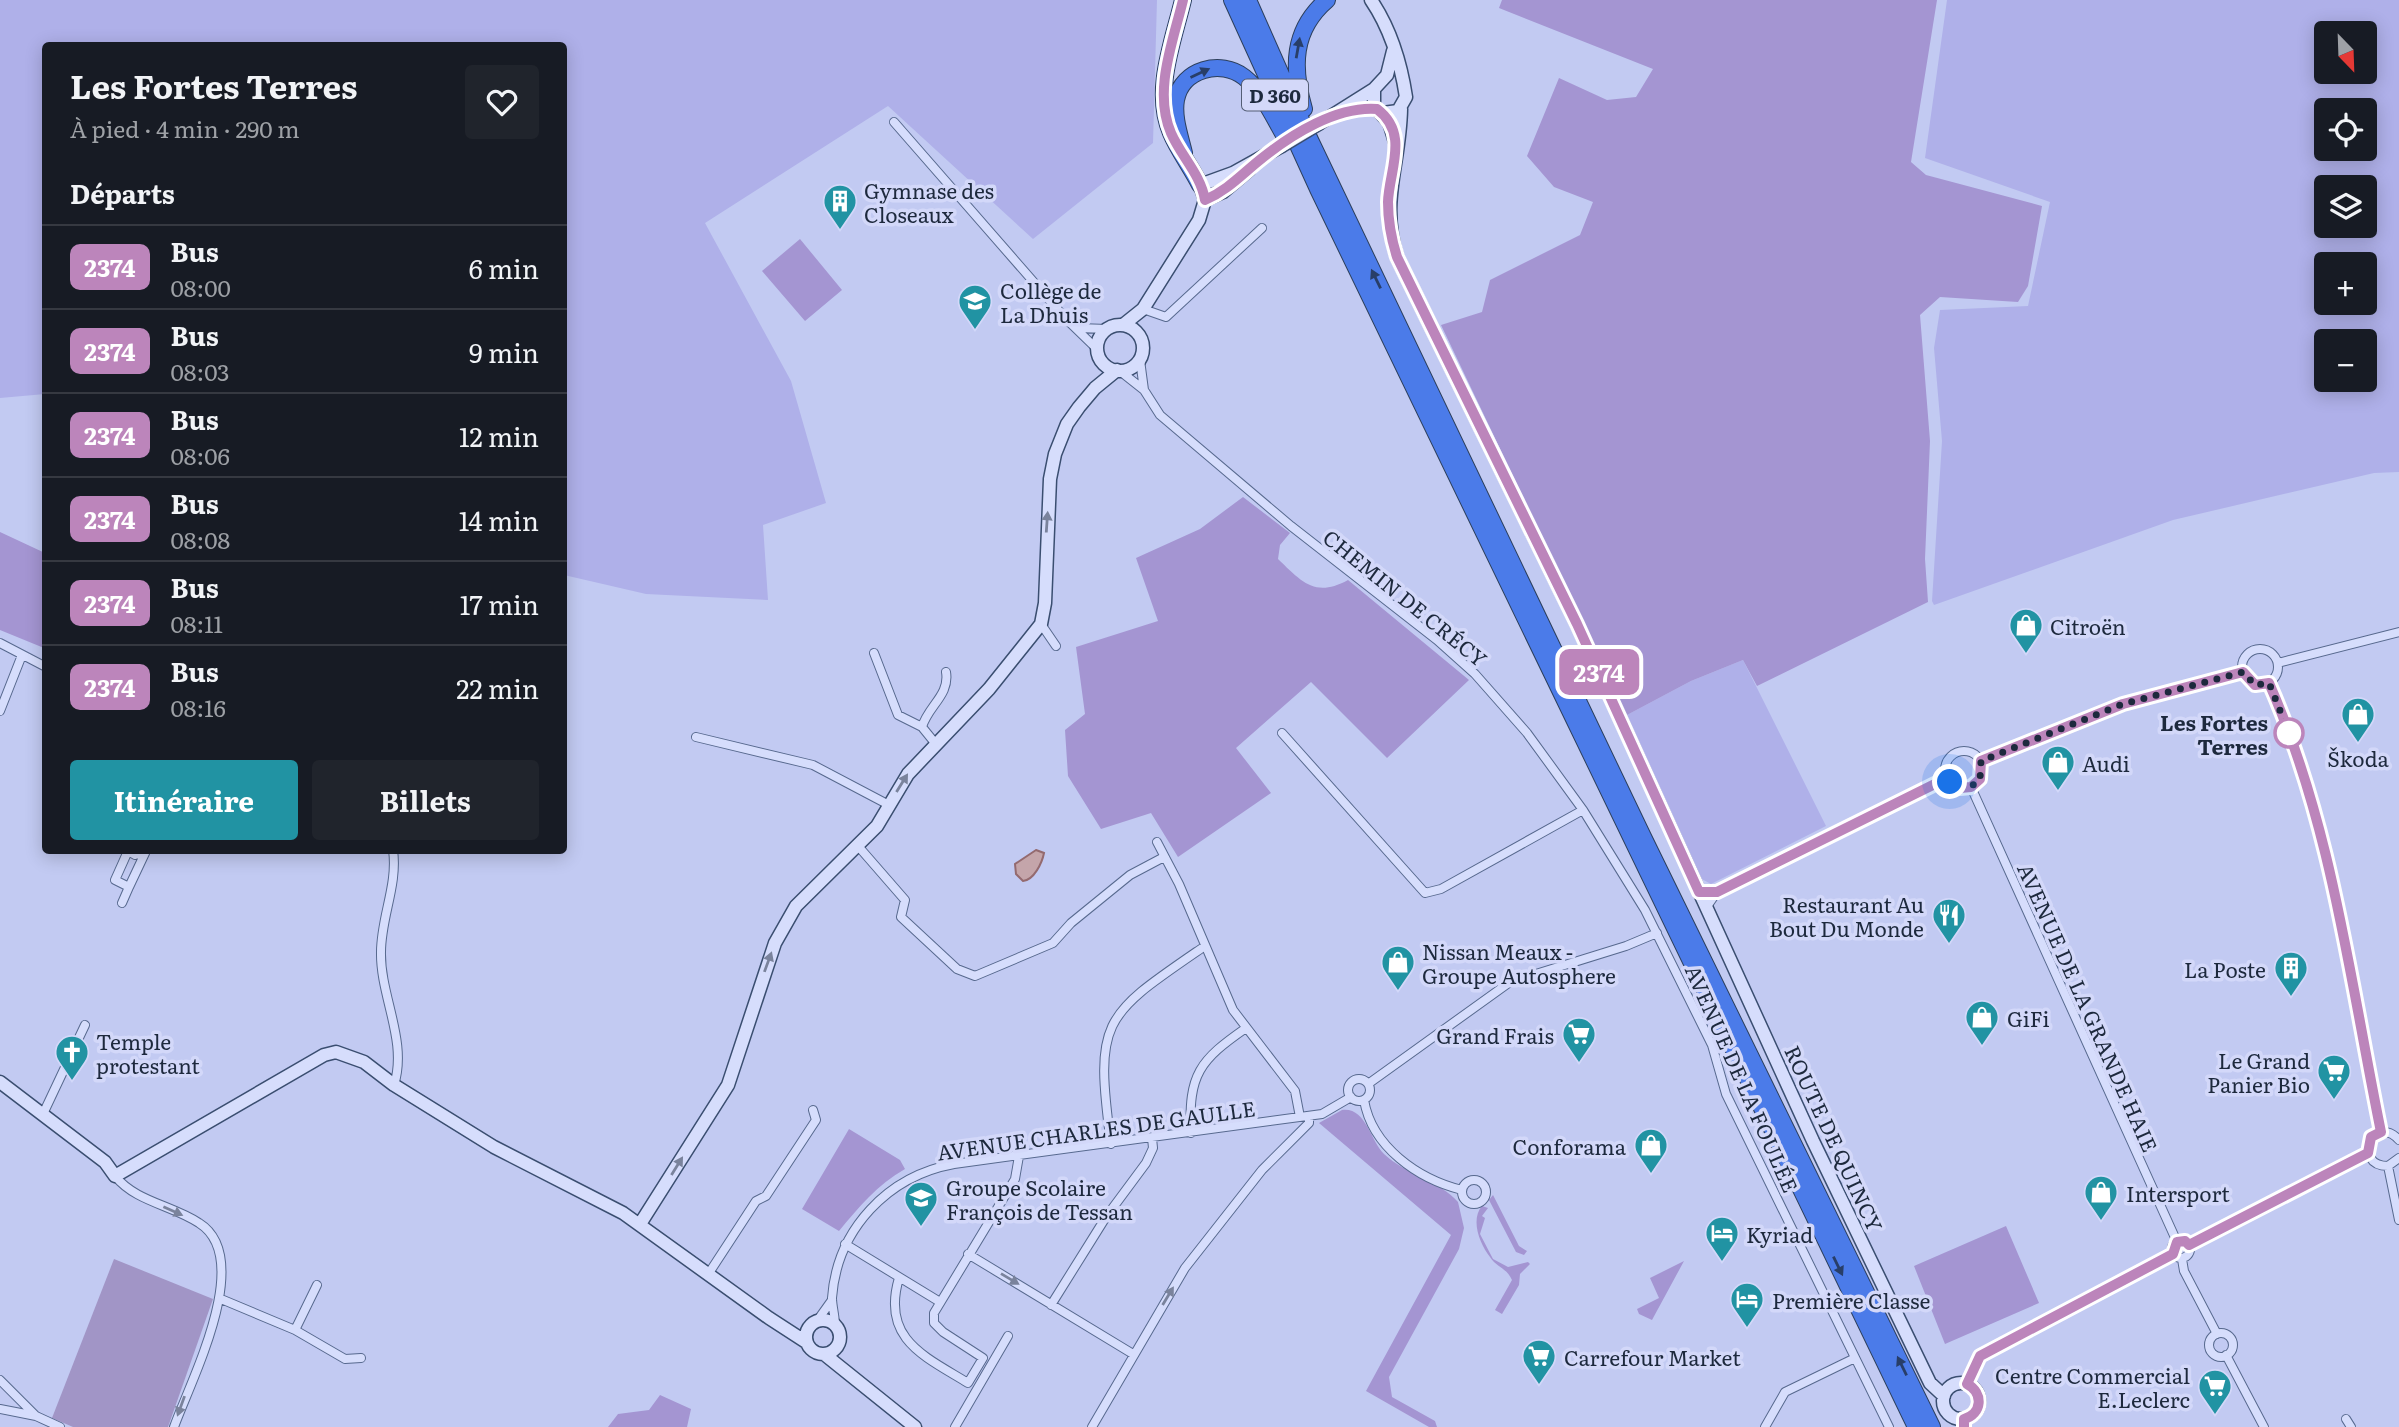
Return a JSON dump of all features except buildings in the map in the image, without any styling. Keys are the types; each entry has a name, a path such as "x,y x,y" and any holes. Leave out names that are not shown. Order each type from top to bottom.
{"highway":[{"path":"1183,0 1164,94 1168,123 1203,192"},
{"name":"D 360","path":"1232,0 1318,189 1916,1427"},
{"name":"D 360","path":"1248,0 1309,138 1643,837 1932,1427"},
{"path":"1309,138 1311,123 1297,81 1298,40 1308,19 1326,0"},
{"path":"1184,153 1175,114 1182,83 1195,73 1212,67 1228,68 1244,76 1256,89 1283,134 1308,185 1318,189"}],"street":[{"path":"1334,114 1357,108 1393,114 1401,109 1406,97 1394,48 1382,16 1371,0"},
{"path":"1394,48 1387,75 1372,100 1393,133 1397,156"},
{"path":"1078,328 1108,329 1123,325 1143,309 1199,220 1203,192 1378,86 1392,80 1403,87"},
{"name":"ROUTE DE QUINCY","path":"1401,109 1397,156 1388,199 1389,230 1397,257 1577,624 1813,1141 1930,1383 1944,1396"},
{"path":"894,122 1066,319 1098,350 1104,364 1119,371"},
{"path":"1143,309 1166,317 1262,229"},
{"path":"640,1224 728,1085 752,1007 787,919 796,905 877,826 908,774 989,689 1041,624 1045,603 1051,480 1055,454 1067,424 1095,388 1140,360 1143,349 1140,337 1143,309"},
{"path":"1123,325 1133,329 1140,337"},
{"path":"1098,350 1100,338 1108,329"},
{"name":"CHEMIN DE CRÉCY","path":"1140,360 1144,390"},
{"name":"CHEMIN DE CRÉCY","path":"1119,371 1144,390 1160,415 1291,526 1437,640 1475,674 1527,733 1583,810 1623,871 1657,933"},
{"path":"1041,624 1056,646"},
{"path":"2278,663 2399,632"},
{"path":"0,643 42,665"},
{"path":"2258,649 2268,651 2278,663 2277,675 2269,683 2255,685 2243,672 2245,657 2258,649"},
{"path":"874,653 898,715 922,727 935,743"},
{"path":"0,711 22,655"},
{"path":"922,727 925,717 944,693 948,682 946,671"},
{"path":"1981,761 2123,704 2243,672"},
{"path":"2269,683 2301,767 2325,845 2381,1132"},
{"path":"1282,733 1425,893 1441,889 1583,810"},
{"path":"696,737 813,765 889,805"},
{"path":"1956,753 1973,753 1981,761 1980,779 1971,787 1960,788 1947,778 1947,761 1956,753"},
{"path":"1699,892 1717,892 1947,778"},
{"name":"AVENUE DE LA GRANDE HAIE","path":"1971,787 2177,1242"},
{"path":"1092,1427 1185,1268 1262,1170 1309,1123 1295,1091 1233,1010 1157,842"},
{"path":"858,846 905,900 901,917 957,969 975,976 1054,943 1071,923 1130,875 1164,857"},
{"path":"127,854 115,880 129,887"},
{"path":"122,902 145,854"},
{"path":"393,854 394,874 380,956 398,1059 394,1084"},
{"path":"1706,908 1717,892"},
{"path":"1368,1084 1510,982 1626,946 1657,933"},
{"name":"AVENUE DE LA FOULÉE","path":"1657,933 1712,1045 1726,1094 1889,1427"},
{"path":"1111,1144 1102,1065 1104,1046 1114,1020 1134,995 1205,946"},
{"path":"43,1114 85,1025"},
{"path":"1191,1133 1192,1093 1200,1067 1213,1051 1246,1028"},
{"path":"115,1177 324,1055 337,1052 364,1062 494,1147 640,1224 806,1342 813,1351 824,1354 915,1427"},
{"path":"1362,1079 1368,1084 1369,1094 1364,1100 1351,1097 1348,1087 1352,1081 1362,1079"},
{"path":"0,1082 105,1162 124,1187 199,1222 212,1234 222,1255 221,1299 174,1427"},
{"name":"AVENUE CHARLES DE GAULLE","path":"835,1325 832,1300 845,1244 861,1219 886,1194 914,1177 947,1166 1322,1114 1351,1097"},
{"path":"1364,1100 1371,1123 1392,1153 1417,1170 1462,1190"},
{"path":"709,1273 756,1201 766,1196 816,1120 813,1110"},
{"path":"2368,1153 2371,1137 2381,1132 2392,1133 2399,1140"},
{"path":"1051,1305 1106,1217 1146,1163 1153,1147 1152,1138"},
{"path":"2368,1153 2378,1165 2388,1166 2399,1158"},
{"path":"2189,1245 2368,1153"},
{"path":"899,1278 894,1297 895,1318 902,1335 923,1356 968,1383 983,1358 943,1332 934,1323 934,1312 1015,1179 1019,1156"},
{"path":"2388,1166 2399,1220"},
{"path":"1967,1384 1980,1356 2173,1254 2177,1242 2185,1241 2189,1245 2190,1254 2182,1259"},
{"path":"845,1244 940,1302"},
{"path":"968,1254 1133,1354"},
{"path":"2173,1254 2182,1259"},
{"path":"2182,1259 2184,1271 2217,1334"},
{"path":"295,1330 317,1284"},
{"path":"221,1299 295,1330 345,1359 361,1358"},
{"name":"AVENUE CHARLES DE GAULLE","path":"813,1324 832,1300"},
{"path":"773,1321 813,1324 827,1320 835,1325 840,1336 838,1345 861,1386"},
{"path":"806,1342 813,1324"},
{"path":"2217,1334 2227,1334 2231,1339 2232,1348 2226,1355 2216,1355 2211,1350 2210,1342 2217,1334"},
{"path":"955,1427 1008,1336"},
{"path":"824,1354 838,1345"},
{"path":"2226,1355 2264,1427"},
{"path":"1765,1427 1785,1392 1855,1358"},
{"path":"0,1380 36,1416"},
{"path":"1955,1384 1967,1384 1976,1391 1979,1403 1974,1414 1964,1423 1947,1413 1944,1396 1955,1384"},
{"path":"0,1409 36,1416 60,1427"}],"shaded area":[{"path":"0,0 1157,0 1153,143 1033,239 888,106 705,223 791,381 826,503 763,525 768,600 646,594 567,576 567,42 42,42 42,394 0,398"},
{"path":"1502,0 1937,0 1911,162 1926,175 2042,206 2028,286 2018,302 1940,297 1920,315 1930,441 1925,559 1928,602 1757,686 1743,660 1691,681 1627,715 1441,325 1482,312 1490,280 1580,235 1593,202 1554,187 1527,156 1559,78 1607,100 1636,97 1653,69 1499,8"},
{"path":"1947,0 2399,0 2399,472 2374,473 2173,520 1934,605 1932,601 1942,441 1934,348 1940,310 2028,306 2050,202 1925,158"},
{"path":"800,239 842,290 805,321 762,271"},
{"path":"1243,497 1290,533 1280,545 1278,559 1294,575 1310,585 1327,588 1348,580 1469,680 1387,758 1311,682 1236,748 1271,793 1178,857 1151,813 1101,829 1068,776 1065,730 1085,714 1076,647 1158,621 1136,558 1200,529"},
{"path":"0,532 42,552 42,647 0,630"},
{"path":"1743,660 1826,826 1711,884 1698,877 1627,715 1691,681"},
{"path":"1036,850 1044,853 1041,861 1034,874 1023,881 1016,874 1015,864"},
{"path":"1342,1110 1350,1110 1362,1119 1379,1148 1392,1161 1442,1188 1458,1202 1464,1228 1459,1249 1389,1377 1392,1397 1435,1421 1437,1427 1429,1427 1366,1391 1451,1235 1319,1123"},
{"path":"849,1129 900,1160 905,1169 877,1189 839,1231 802,1209"},
{"path":"1493,1195 1519,1246 1527,1251 1524,1255 1516,1252 1489,1200"},
{"path":"1482,1206 1488,1208 1482,1216 1485,1218 1480,1234 1493,1259 1508,1267 1528,1262 1530,1264 1520,1274 1519,1285 1502,1314 1495,1310 1512,1280 1507,1272 1493,1261 1480,1239 1477,1218"},
{"path":"2006,1226 2039,1303 1945,1344 1914,1266"},
{"path":"114,1259 213,1299 168,1427 73,1427 52,1418"},
{"path":"1684,1261 1652,1320 1639,1314 1637,1309 1659,1298 1650,1278"},
{"path":"660,1395 691,1409 687,1427 608,1427 618,1414 649,1410"}],"bus line":[{"name":"2374","path":"1183,0 1165,75 1164,108 1172,135 1184,153 1205,200 1223,192 1262,158 1334,114 1357,108 1377,109 1389,121 1397,156 1388,199 1389,230 1397,257 1577,624 1699,892 1717,892 1947,778 1954,786 1971,787 1980,779 1981,761 2123,704 2243,672 2247,680 2255,685 2269,683 2301,767 2325,845 2381,1132 2371,1137 2368,1153 2189,1245 2185,1241 2177,1242 2172,1248 2173,1254 1980,1356 1967,1384 1979,1397 1978,1409 1964,1419 1964,1427"}],"place":[{"name":"Gymnase des Closeaux","path":"840,231"},
{"name":"Collège de La Dhuis","path":"975,331"},
{"name":"Citroën","path":"2026,655"},
{"name":"Les Fortes Terres","path":"2289,733"},
{"name":"Škoda","path":"2358,744"},
{"name":"Audi","path":"2058,792"},
{"name":"Restaurant Au Bout Du Monde","path":"1949,945"},
{"name":"Nissan Meaux - Groupe Autosphere","path":"1398,992"},
{"name":"La Poste","path":"2291,998"},
{"name":"GiFi","path":"1982,1047"},
{"name":"Grand Frais","path":"1579,1064"},
{"name":"Temple protestant","path":"72,1082"},
{"name":"Le Grand Panier Bio","path":"2334,1101"},
{"name":"Conforama","path":"1651,1175"},
{"name":"Intersport","path":"2101,1222"},
{"name":"Groupe Scolaire François de Tessan","path":"921,1228"},
{"name":"Kyriad","path":"1722,1263"},
{"name":"Première Classe","path":"1747,1329"},
{"name":"Carrefour Market","path":"1539,1386"},
{"name":"Centre Commercial E.Leclerc","path":"2215,1416"}],"route":[{"path":"1950,782 1960,788 1971,787 1980,779 1981,761 2123,704 2243,672 2247,680 2255,685 2269,683 2289,733"}]}
